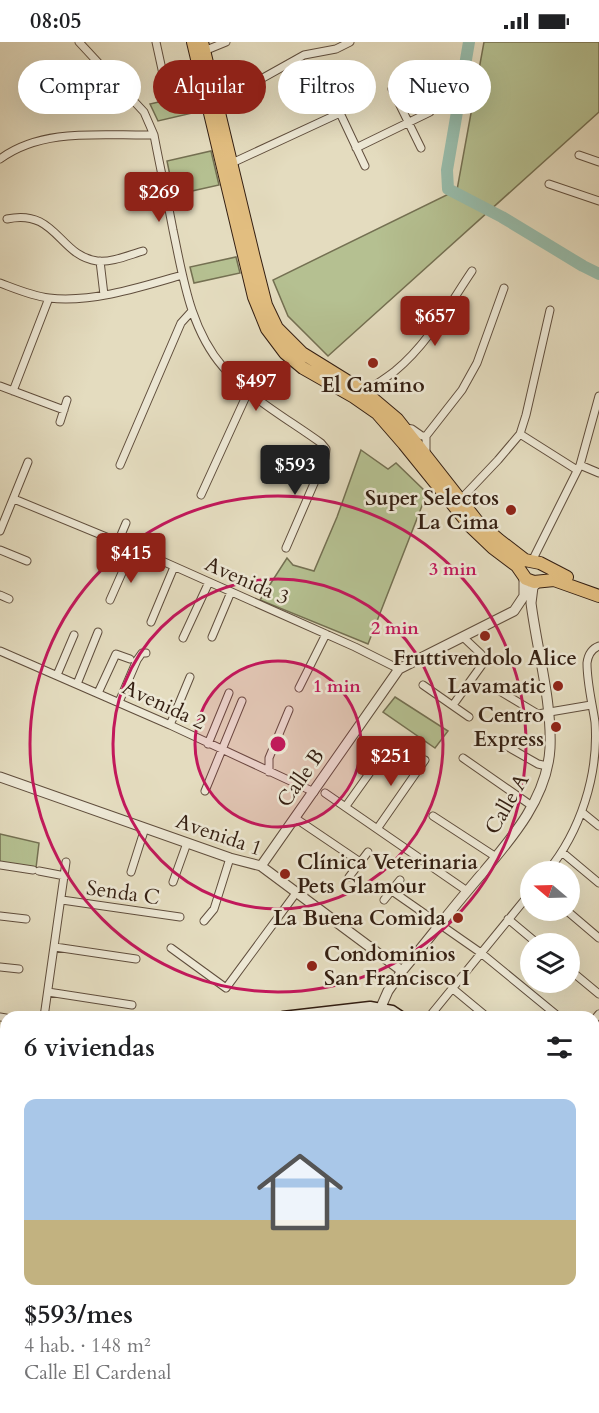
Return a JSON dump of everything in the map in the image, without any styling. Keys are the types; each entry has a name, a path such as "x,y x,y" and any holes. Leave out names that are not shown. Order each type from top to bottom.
{"highway":[{"path":"193,42 254,297 267,330 285,353 303,368 377,413 471,527 492,548 518,566 529,581 554,580 599,596"},
{"path":"219,114 259,278 277,328 296,348 314,362 365,392 406,428 487,530 525,560 599,589"},
{"path":"524,576 524,568 532,561"},
{"path":"540,581 546,573 544,566"}],"main road":[{"path":"342,1011 381,1007 393,1011"}],"street":[{"path":"79,42 144,112 154,135 182,275 192,312 212,352 223,367 248,392 326,449 326,458 286,549"},
{"path":"156,42 160,60"},
{"path":"203,46 226,42"},
{"path":"266,76 304,55 336,49 350,42"},
{"path":"232,163 340,113 365,166"},
{"path":"404,114 421,148"},
{"path":"356,148 426,114"},
{"path":"0,159 17,148 42,139 154,135"},
{"path":"579,155 599,162"},
{"path":"549,184 599,201"},
{"path":"7,219 20,216 34,218 80,254 100,261 143,251"},
{"path":"100,261 104,295"},
{"path":"365,392 396,370 414,353 472,271"},
{"path":"0,283 50,298 104,295 132,290 182,275"},
{"path":"426,453 426,436 462,390 477,363 504,288"},
{"path":"13,390 50,298"},
{"path":"461,499 520,434 550,310"},
{"path":"120,465 176,333 181,323 192,312"},
{"path":"0,386 64,410"},
{"path":"201,495 248,392"},
{"path":"532,561 579,467 599,396"},
{"path":"60,422 68,400"},
{"path":"406,428 426,436"},
{"path":"520,434 579,467 599,473"},
{"path":"0,531 28,462"},
{"name":"Avenida 3","path":"14,499 133,548 399,669"},
{"path":"118,542 126,523"},
{"path":"110,600 133,548"},
{"path":"0,550 27,561"},
{"path":"151,622 174,567"},
{"path":"514,611 524,596 524,576"},
{"name":"Calle A","path":"381,1007 388,991 402,971 495,857 532,806 547,766 550,748 548,713 532,615 531,595 533,587 540,581"},
{"path":"183,639 208,582"},
{"path":"212,637 231,592"},
{"path":"0,595 9,598"},
{"path":"514,611 522,610 532,615"},
{"name":"Calle B","path":"261,866 399,669 514,611"},
{"path":"77,684 98,632"},
{"path":"299,688 326,634"},
{"path":"57,675 74,635"},
{"path":"453,705 484,662 481,654 463,637"},
{"path":"556,861 583,813 592,779 597,744 587,663 594,648 599,646"},
{"name":"Avenida 2","path":"0,651 99,693 314,792"},
{"path":"119,702 136,660 142,652 146,653"},
{"path":"99,693 116,654 130,658"},
{"path":"170,725 190,677"},
{"path":"423,685 469,717"},
{"path":"498,690 538,714 591,705"},
{"path":"208,744 229,693"},
{"path":"205,791 242,701"},
{"path":"269,772 269,758 289,710"},
{"path":"494,739 538,764 547,766"},
{"path":"346,806 391,743"},
{"path":"463,758 532,806"},
{"path":"377,829 425,760"},
{"name":"Avenida 1","path":"0,777 230,858 261,866 402,971"},
{"path":"325,793 467,891"},
{"path":"583,813 599,826"},
{"path":"433,816 495,857"},
{"path":"295,818 360,862"},
{"path":"131,872 145,828"},
{"path":"173,882 187,843"},
{"path":"349,877 368,852"},
{"path":"562,853 599,884"},
{"path":"204,921 214,909 230,858"},
{"path":"45,1011 66,862"},
{"path":"0,865 65,876"},
{"path":"384,900 400,880"},
{"path":"392,891 481,953 552,1011"},
{"path":"171,948 226,988 296,893"},
{"name":"Senda C","path":"62,900 180,917"},
{"path":"434,1011 520,904"},
{"path":"0,916 26,920"},
{"path":"508,919 525,933"},
{"path":"579,921 599,938"},
{"path":"55,947 136,959"},
{"path":"0,967 19,969"},
{"path":"580,978 599,994"},
{"path":"452,988 480,1011"},
{"path":"48,992 132,1005"}],"green space":[{"path":"484,42 599,42 599,112 328,356 288,316 273,280 457,190 471,114 491,114 491,60 481,60"},
{"path":"155,114 188,114 158,121"},
{"path":"211,151 219,185 174,195 167,161"},
{"path":"236,257 240,273 194,283 190,267"},
{"path":"361,450 388,469 396,463 427,493 368,644 260,600 287,558 293,565 314,571 337,517"},
{"path":"395,697 448,731 435,748 383,712"},
{"path":"0,834 39,843 36,868 0,863"}],"waterway":[{"path":"469,42 447,170 448,189 502,217 599,274"}],"place":[{"name":"El Camino","path":"373,363"},
{"name":"Super Selectos La Cima","path":"511,510"},
{"name":"Fruttivendolo Alice","path":"485,636"},
{"name":"Lavamatic","path":"558,686"},
{"name":"Centro Express","path":"556,727"},
{"name":"Clínica Veterinaria Pets Glamour","path":"285,874"},
{"name":"La Buena Comida","path":"458,918"},
{"name":"Condominios San Francisco I","path":"312,966"}]}
